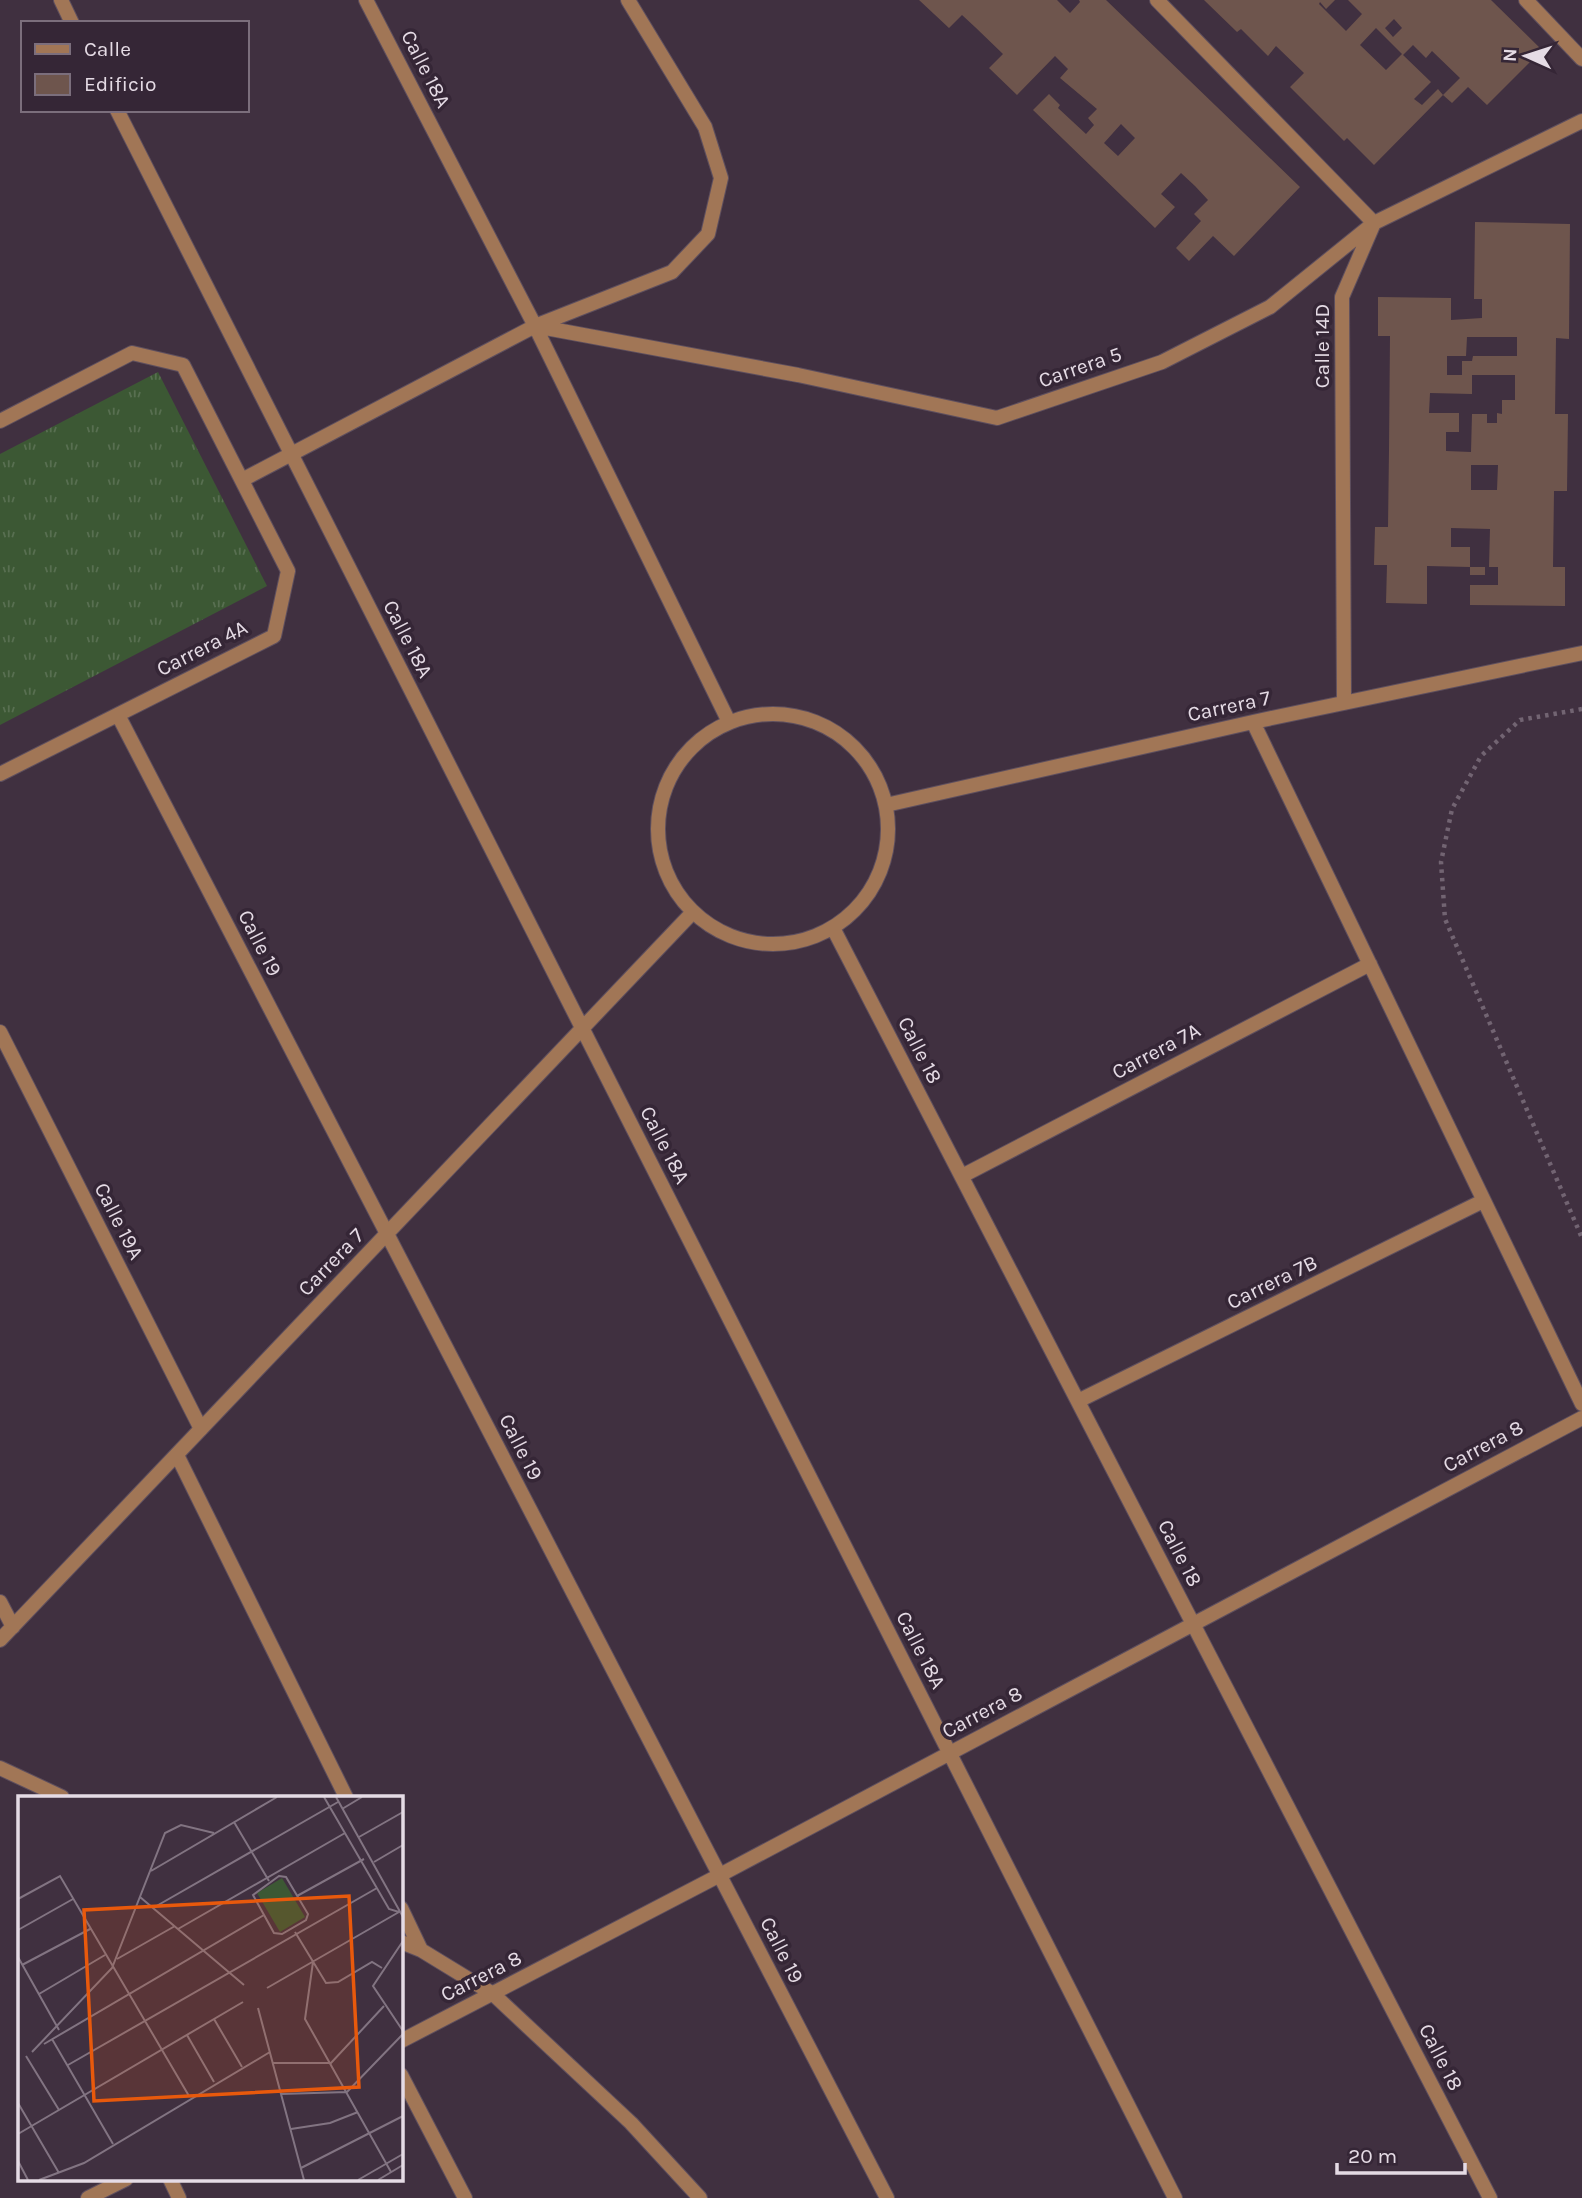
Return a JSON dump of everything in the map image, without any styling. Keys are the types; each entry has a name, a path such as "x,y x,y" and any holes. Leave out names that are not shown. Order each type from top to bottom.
{"street":[{"path":"61,0 71,21"},
{"name":"Calle 18A","path":"366,0 535,326 729,722"},
{"path":"242,480 535,326 672,272 708,234 721,178 705,127 628,0"},
{"path":"1157,0 1374,223"},
{"path":"1526,0 1582,59"},
{"name":"Calle 18A","path":"118,112 1175,2198"},
{"name":"Carrera 5","path":"535,326 798,375 997,418 1162,362 1270,307 1374,223 1582,121"},
{"name":"Calle 14D","path":"1344,703 1342,297 1374,223"},
{"name":"Carrera 4A","path":"0,421 132,353 183,365 288,571 274,636 0,774"},
{"name":"Carrera 7","path":"886,804 1253,722 1582,653"},
{"path":"757,714 786,714 814,721 831,730 860,753 876,777 886,804 886,852 868,895 833,928 810,939 785,944 760,944 736,938 713,927 692,912 675,890 663,864 659,835 660,807 669,780 684,756 705,736 729,722 757,714"},
{"name":"Calle 19","path":"118,715 887,2198"},
{"path":"1253,722 1582,1404"},
{"name":"Carrera 7","path":"0,1640 692,912"},
{"name":"Calle 18","path":"833,928 1490,2198"},
{"name":"Carrera 7A","path":"962,1176 1370,964"},
{"name":"Calle 19A","path":"0,1032 201,1429"},
{"name":"Carrera 7B","path":"1078,1401 1483,1201"},
{"name":"Carrera 8","path":"402,2040 1582,1418"},
{"path":"177,1455 346,1796"},
{"path":"0,1602 13,1627"},
{"path":"0,1768 60,1796"},
{"path":"402,1910 421,1950"},
{"path":"402,1942 421,1950 493,1994 631,2123 700,2198"},
{"path":"402,2077 465,2198"},
{"path":"88,2198 124,2180"},
{"path":"170,2180 179,2198"}],"path":[{"path":"1582,709 1520,720 1481,756 1452,809 1441,862 1445,919 1582,1238"}],"green space":[{"path":"158,372 267,586 0,725 0,454"}],"building":[{"path":"919,0 1057,0 1070,13 1079,0 1106,0 1300,187 1234,256 1213,236 1189,261 1176,248 1201,221 1194,214 1208,200 1195,186 1181,173 1161,194 1175,207 1155,228 1033,110 1049,94 1060,105 1058,108 1086,134 1094,125 1088,118 1097,109 1060,78 1068,69 1055,56 1017,95 989,68 1003,54 962,15 949,28","holes":["1121,124 1135,138 1118,156 1104,143"]},
{"path":"1204,0 1335,0 1326,9 1320,2 1319,4 1346,31 1362,14 1348,0 1491,0 1542,50 1487,105 1468,87 1452,103 1443,95 1374,165 1347,138 1344,141 1290,87 1304,73 1276,46 1268,56 1241,29 1237,32","holes":["1394,19 1402,28 1393,37 1385,28","1376,28 1402,54 1386,70 1360,45","1413,45 1426,58 1432,51 1460,78 1443,95 1438,89 1422,105 1414,99 1431,82 1403,55"]},
{"path":"1475,222 1570,224 1569,339 1556,338 1555,414 1568,414 1567,491 1554,491 1553,567 1565,567 1565,606 1470,605 1470,585 1498,585 1498,567 1489,567 1490,529 1451,528 1451,547 1470,547 1470,567 1427,566 1427,604 1386,603 1387,565 1374,565 1375,527 1388,527 1390,336 1378,336 1378,297 1451,298 1451,320 1482,318 1482,299 1474,299","holes":["1467,337 1517,337 1517,356 1473,356 1472,361 1462,361 1462,375 1447,375 1447,356 1466,356","1472,375 1515,375 1515,400 1502,400 1502,414 1497,413 1497,423 1487,423 1487,414 1472,414 1471,452 1446,451 1446,432 1459,432 1459,413 1429,413 1430,393 1472,394","1471,465 1498,465 1497,490 1471,490"]},
{"path":"1470,567 1485,567 1485,575 1470,575"}]}
